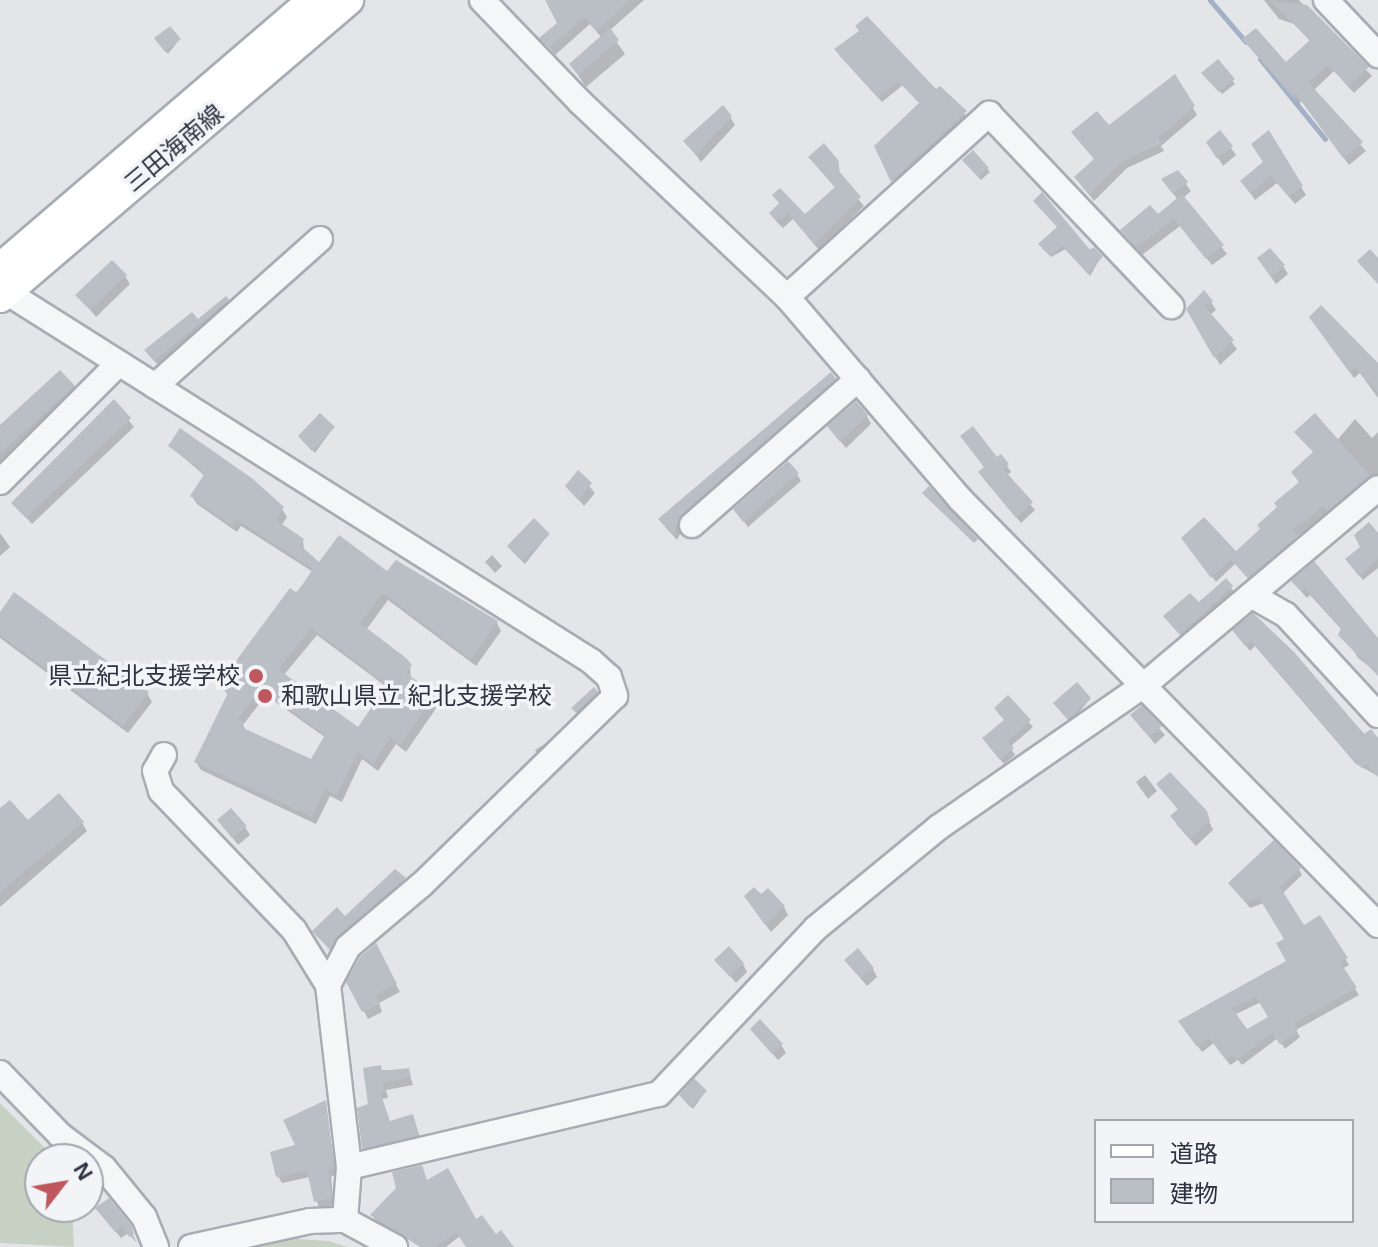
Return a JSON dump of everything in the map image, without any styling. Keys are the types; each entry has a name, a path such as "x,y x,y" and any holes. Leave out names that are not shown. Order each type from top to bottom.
{"main road":[{"name":"三田海南線","path":"1,286 314,0"},
{"name":"三田海南線","path":"1,286 348,0"}],"street":[{"path":"482,0 580,102 718,226 787,297 960,499 1378,925"},
{"path":"1326,0 1378,55"},
{"path":"787,297 989,114 1171,306"},
{"path":"155,386 320,239"},
{"path":"1,286 591,661 609,677 615,696 421,885 348,947 328,985"},
{"path":"0,482 119,363"},
{"path":"692,525 858,379"},
{"path":"349,1167 659,1094 816,928 939,827 1143,686 1378,488"},
{"path":"1251,595 1286,615 1378,715"},
{"path":"164,755 155,771 161,791 294,930 328,985 349,1167 345,1220"},
{"path":"0,1073 60,1135 104,1168 144,1217 156,1247"},
{"path":"191,1247 310,1221 345,1220 395,1247"}],"shaded area":[{"path":"0,1103 40,1143 24,1143 24,1223 73,1223 74,1247 0,1243"},
{"path":"282,1238 329,1241 347,1247 242,1247"}],"building":[{"path":"545,0 631,0 596,31 585,17 549,48 539,38 557,23"},
{"path":"1269,0 1307,5 1369,67 1349,86 1328,65 1309,83 1363,142 1343,158 1296,94 1293,97 1242,39 1256,28 1286,62 1310,40"},
{"path":"867,16 936,89 940,86 967,111 891,182 874,146 919,103 898,81 878,98 834,49 859,31 855,26"},
{"path":"170,26 181,39 165,52 154,38"},
{"path":"610,28 619,40 578,75 569,64"},
{"path":"1218,59 1235,79 1219,92 1201,73"},
{"path":"1175,74 1195,106 1158,138 1162,143 1123,161 1089,195 1074,177 1094,159 1071,132 1097,111 1109,125"},
{"path":"723,105 732,116 696,155 683,141"},
{"path":"1220,130 1233,146 1217,159 1206,142"},
{"path":"1269,130 1303,186 1289,197 1271,176 1250,193 1240,181 1263,162 1251,144"},
{"path":"824,143 839,161 838,170 861,197 814,244 788,213 777,222 769,213 779,203 772,195 780,188 805,214 835,187 808,157"},
{"path":"973,150 989,168 978,177 962,160"},
{"path":"1178,170 1188,182 1173,194 1161,179"},
{"path":"1042,192 1090,250 1094,247 1103,256 1088,274 1062,246 1051,256 1038,244 1057,227 1033,201"},
{"path":"1182,194 1224,245 1206,259 1174,219 1136,248 1120,230 1150,205 1158,214"},
{"path":"1270,248 1285,265 1271,277 1257,258"},
{"path":"1370,249 1378,258 1378,284 1357,261"},
{"path":"112,260 127,275 90,310 75,295"},
{"path":"1204,290 1213,301 1205,307 1234,340 1214,358 1186,309"},
{"path":"226,296 229,300 154,361 144,350 192,312 198,319"},
{"path":"1321,305 1378,363 1378,393 1355,368 1350,373 1309,317"},
{"path":"60,370 75,386 0,453 0,425"},
{"path":"831,372 836,379 682,514 673,535 658,519"},
{"path":"114,399 131,418 26,518 11,503"},
{"path":"856,401 868,415 840,442 827,426"},
{"path":"320,413 335,427 312,451 298,436"},
{"path":"1315,413 1370,476 1327,511 1323,506 1293,531 1298,536 1248,578 1231,559 1211,578 1181,538 1204,517 1236,551 1260,529 1257,525 1277,507 1274,503 1299,482 1291,472 1313,452 1294,432"},
{"path":"973,426 997,457 1001,454 1009,464 1003,469 1033,502 1016,518 978,472 984,467 960,436"},
{"name":"県立紀北支援学校","path":"180,428 253,479 284,507 276,520 304,539 300,545 319,562 339,535 387,571 396,560 498,621 471,660 383,593 360,623 406,658 412,665 406,673 435,694 400,745 391,737 373,764 358,752 337,795 325,789 312,817 194,762 228,693 218,685 290,588 297,593 313,569 236,519 232,526 190,496 205,473 168,446","holes":["311,628 387,685 358,727 278,669","261,688 325,735 311,759 241,727 244,722 238,719"]},
{"path":"788,461 799,473 743,522 733,509"},
{"path":"578,470 592,483 578,500 565,486"},
{"path":"929,486 978,539 974,543 922,493"},
{"path":"534,518 550,534 522,561 507,546"},
{"path":"1369,522 1378,533 1378,559 1359,576 1345,559 1360,547 1354,535"},
{"path":"1314,561 1378,638 1378,676 1338,635 1341,628 1305,588 1301,591 1291,581"},
{"path":"1226,578 1233,586 1180,635 1163,616 1190,593 1199,602"},
{"path":"14,592 149,692 123,726 0,635 0,612"},
{"path":"1253,613 1294,652 1364,734 1371,729 1378,738 1378,777 1367,764 1362,768 1351,757 1251,641 1245,646 1232,630"},
{"path":"1077,682 1091,698 1068,720 1053,703"},
{"path":"594,687 598,692 576,713 571,708"},
{"path":"1008,695 1031,720 1008,741 1014,748 1000,760 982,738 1004,720 994,708"},
{"path":"1142,705 1162,726 1149,737 1130,715"},
{"path":"1170,772 1207,811 1210,821 1191,839 1170,816 1178,809 1156,784"},
{"path":"59,793 84,822 0,892 0,808 10,800 28,820"},
{"path":"231,808 247,826 232,838 217,820"},
{"path":"1274,840 1301,868 1280,887 1304,925 1320,915 1348,958 1340,962 1357,988 1294,1023 1298,1030 1280,1045 1273,1033 1237,1060 1233,1055 1226,1060 1209,1038 1197,1047 1178,1021 1286,961 1276,943 1284,939 1259,898 1246,903 1228,883","holes":["1256,997 1268,1017 1247,1029 1232,1008"]},
{"path":"395,869 406,878 338,936 330,950 312,931 337,907 345,916"},
{"path":"754,887 761,894 768,888 785,906 765,925 744,896"},
{"path":"376,943 397,984 376,995 380,1004 362,1012 346,982 360,957"},
{"path":"729,946 744,963 730,977 714,960"},
{"path":"858,948 874,968 861,979 844,960"},
{"path":"760,1019 783,1044 772,1054 750,1029"},
{"path":"381,1065 382,1071 409,1068 411,1077 383,1083 385,1091 380,1092 390,1121 413,1114 419,1135 362,1149 357,1108 368,1104 363,1068"},
{"path":"694,1078 707,1091 690,1107 679,1095"},
{"path":"326,1100 334,1167 328,1170 332,1198 314,1202 307,1171 276,1177 270,1152 295,1145 283,1120"},
{"path":"422,1165 427,1180 448,1168 476,1219 482,1215 496,1234 501,1230 514,1247 466,1247 456,1232 436,1247 420,1247 370,1215 396,1188 392,1172"},
{"path":"109,1198 131,1225 134,1234 129,1237 122,1226 115,1232 104,1219 104,1202"}],"waterway":[{"path":"1210,0 1246,42"},
{"path":"1260,59 1325,139"}],"place":[{"name":"県立紀北支援学校","path":"256,676"},
{"name":"和歌山県立 紀北支援学校","path":"265,696"}]}
